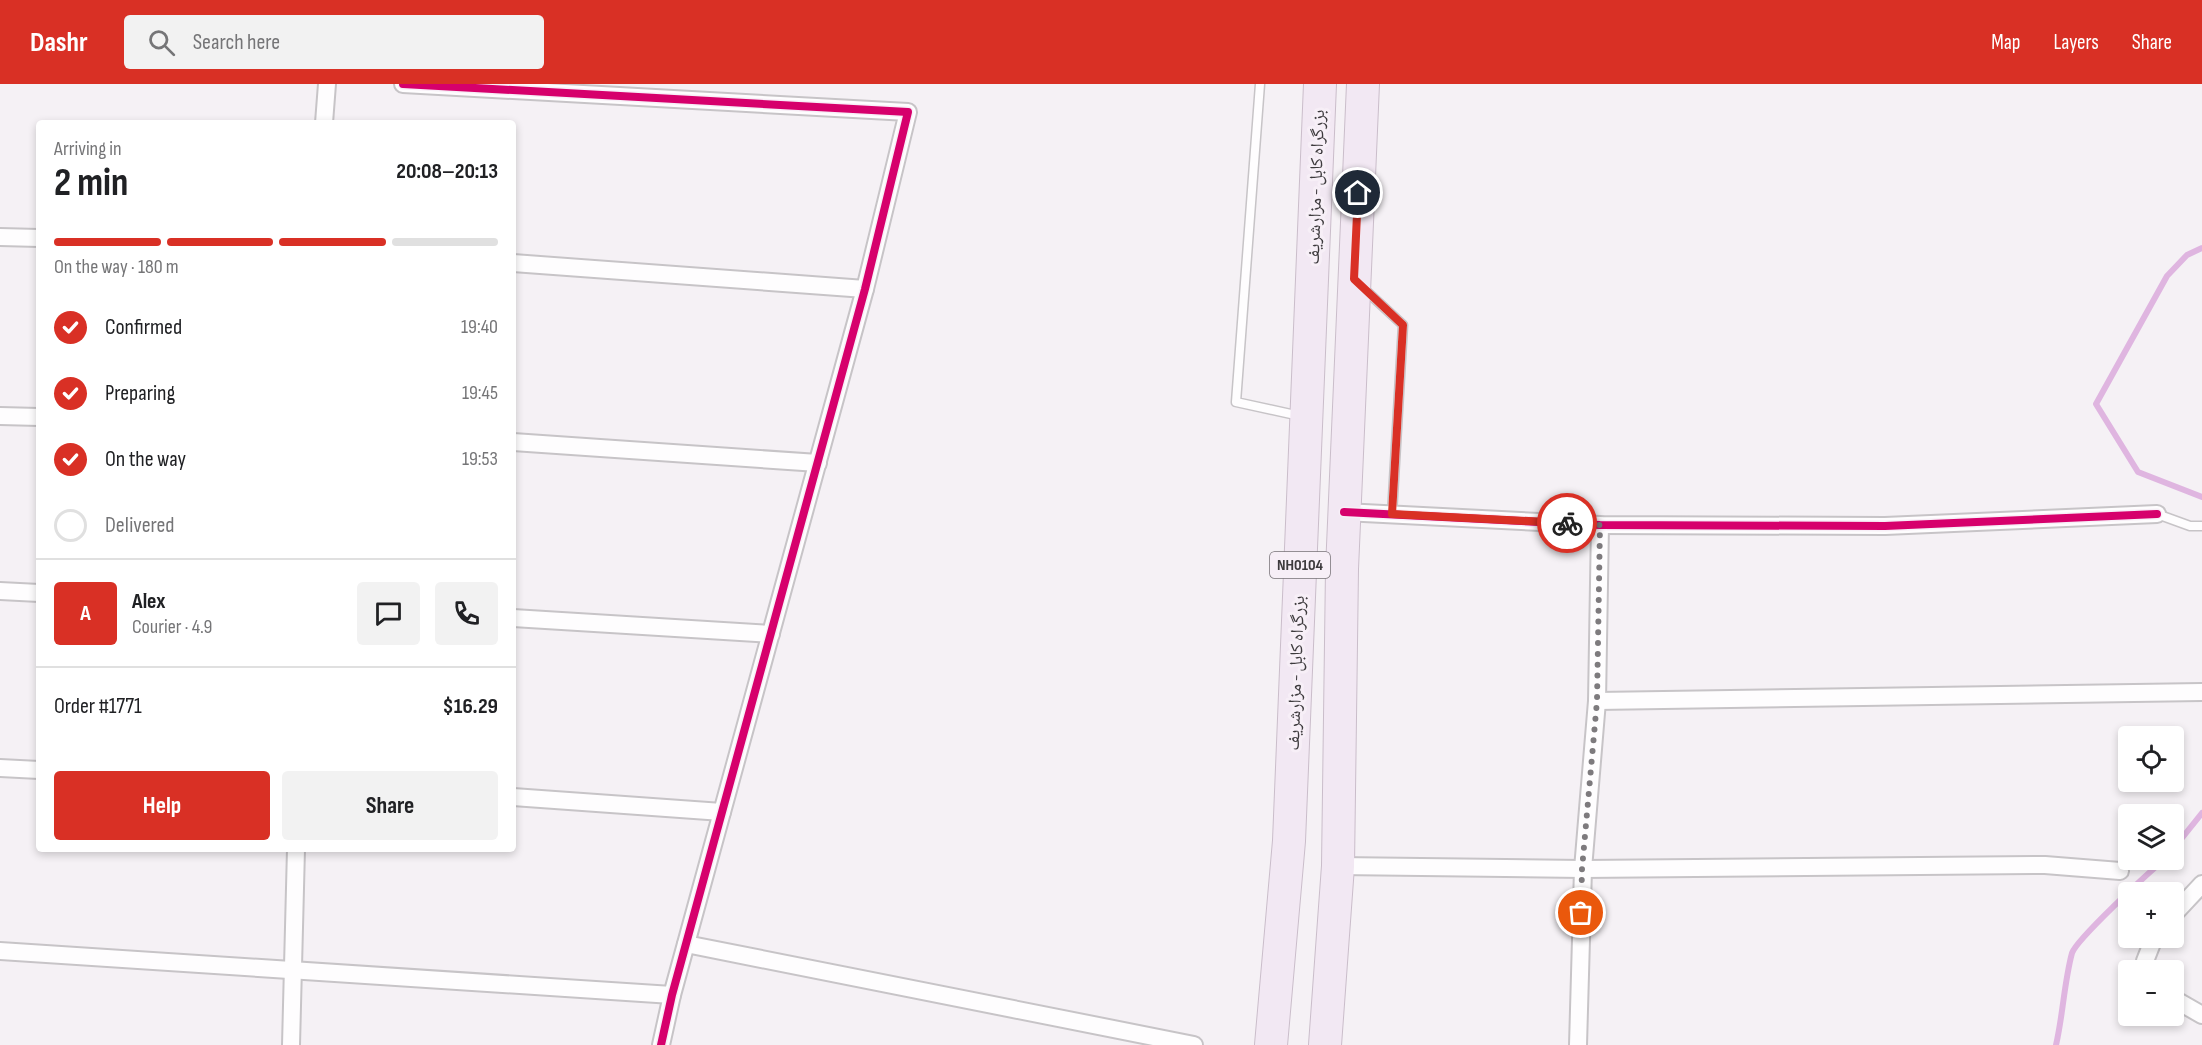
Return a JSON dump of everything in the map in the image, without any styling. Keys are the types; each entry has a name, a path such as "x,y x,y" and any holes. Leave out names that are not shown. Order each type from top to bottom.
{"highway":[{"name":"بزرگراه کابل - مزارشریف","path":"1271,1045 1290,841 1320,84"},
{"name":"NH0104","path":"1325,1045 1338,866 1344,512 1363,84"}],"street":[{"path":"324,120 327,84"},
{"path":"403,84 908,112 865,289 672,995 662,1045"},
{"path":"0,237 36,238"},
{"path":"516,263 865,289"},
{"path":"0,416 36,417"},
{"path":"516,442 818,463"},
{"path":"1344,512 1600,525 1885,526 2157,514"},
{"path":"1578,1045 1582,869 1597,701 1600,525"},
{"path":"0,591 36,593"},
{"path":"516,618 771,634"},
{"path":"1597,701 2202,692"},
{"path":"0,768 36,770"},
{"path":"516,797 722,812"},
{"path":"291,1045 296,852"},
{"path":"1338,866 1582,869 2045,865 2120,871"},
{"path":"2184,904 2202,885"},
{"path":"686,944 1194,1045"},
{"path":"0,951 672,995"},
{"path":"2184,1005 2202,1015"}],"lane":[{"path":"1260,84 1236,402 1306,417"},
{"path":"1354,279 1403,325 1392,514"},
{"path":"2157,514 2190,526 2202,526"}],"waterway":[{"path":"2202,248 2187,255 2167,276 2096,404 2138,472 2202,497"},
{"path":"2184,836 2202,813"},
{"path":"2056,1045 2072,953 2099,921 2153,870"}],"cycle path":[{"path":"403,84 908,112 865,289 672,995 661,1045"},
{"path":"1344,512 1600,525 1885,526 2157,514"}],"way so far":[{"path":"1567,523 1600,525 1597,701 1582,869 1581,913"}],"route":[{"path":"1358,193 1354,279 1403,325 1392,514 1567,523"}]}
